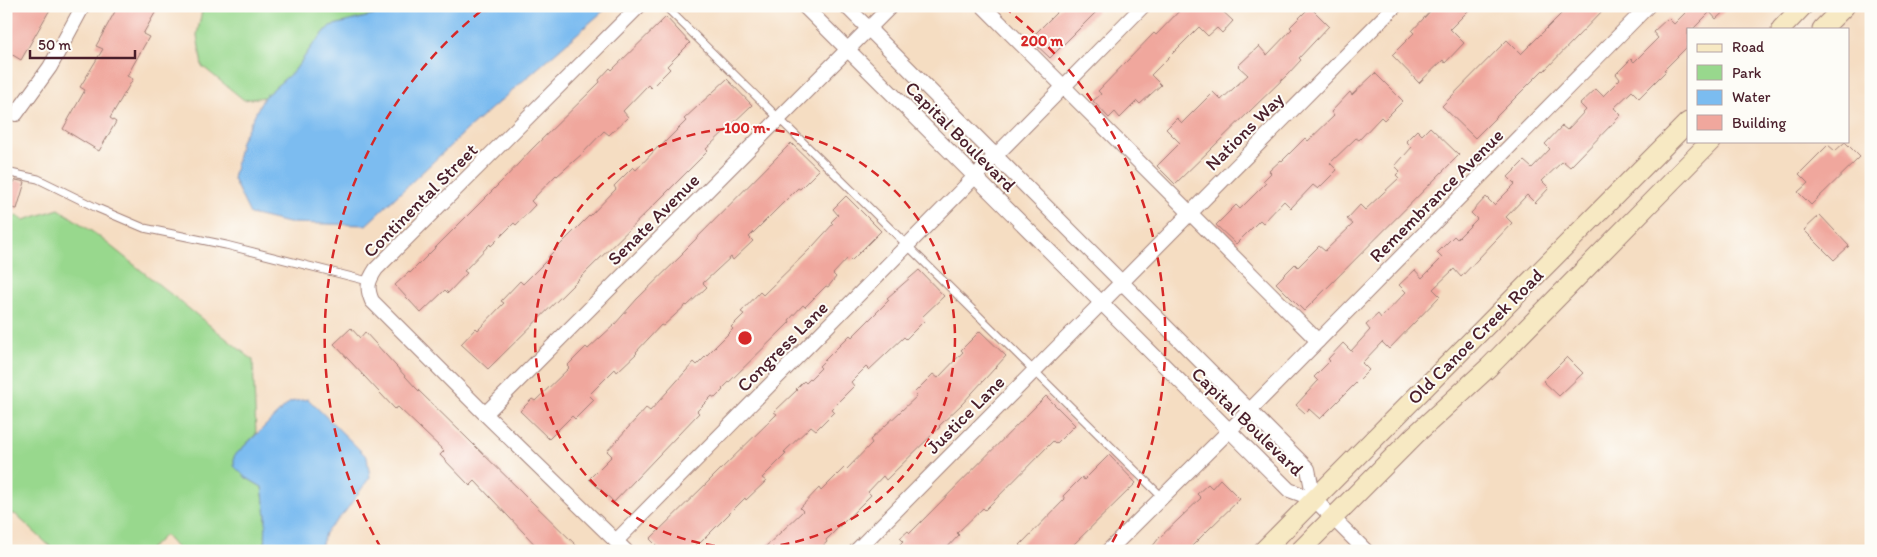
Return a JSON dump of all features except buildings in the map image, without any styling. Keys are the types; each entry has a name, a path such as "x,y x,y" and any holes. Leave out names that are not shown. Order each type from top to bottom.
{"main road":[{"path":"1782,28 1803,6"},
{"path":"1823,28 1845,6"},
{"name":"Old Canoe Creek Road","path":"1263,551 1687,123"},
{"name":"Old Canoe Creek Road","path":"1300,551 1415,435 1489,367 1710,142"}],"street":[{"path":"16,114 50,67 83,6"},
{"name":"Continental Street","path":"621,546 372,301 368,292 368,281 383,262 639,6"},
{"name":"Capital Boulevard","path":"804,6 1289,490 1314,499"},
{"name":"Capital Boulevard","path":"846,6 1308,469 1314,499"},
{"name":"Senate Avenue","path":"485,414 891,6"},
{"path":"983,6 1318,341"},
{"name":"Congress Lane","path":"621,546 907,245 1143,6"},
{"name":"Nations Way","path":"1101,303 1395,6"},
{"name":"Remembrance Avenue","path":"1229,431 1648,6"},
{"name":"Justice Lane","path":"856,551 1101,303"},
{"path":"1108,551 1229,431"},
{"path":"1314,499 1366,551"}],"lane":[{"path":"665,6 1162,497"},
{"path":"6,172 38,179 97,208 144,228 226,245 368,281"}],"green space":[{"path":"203,6 383,6 374,15 330,26 312,46 295,70 264,97 244,100 202,66 197,35"},
{"path":"59,209 97,235 253,360 256,434 234,456 245,477 262,487 266,515 265,551 179,551 165,535 148,551 55,551 15,514 6,514 6,211 24,220"}],"water":[{"path":"383,6 609,6 468,129 366,225 288,223 250,214 233,179 241,141 264,97 295,70 312,46 330,26 374,15"},
{"path":"308,399 367,457 370,477 345,512 325,533 320,551 265,551 266,515 262,487 245,477 234,466 234,456 290,402"}]}
